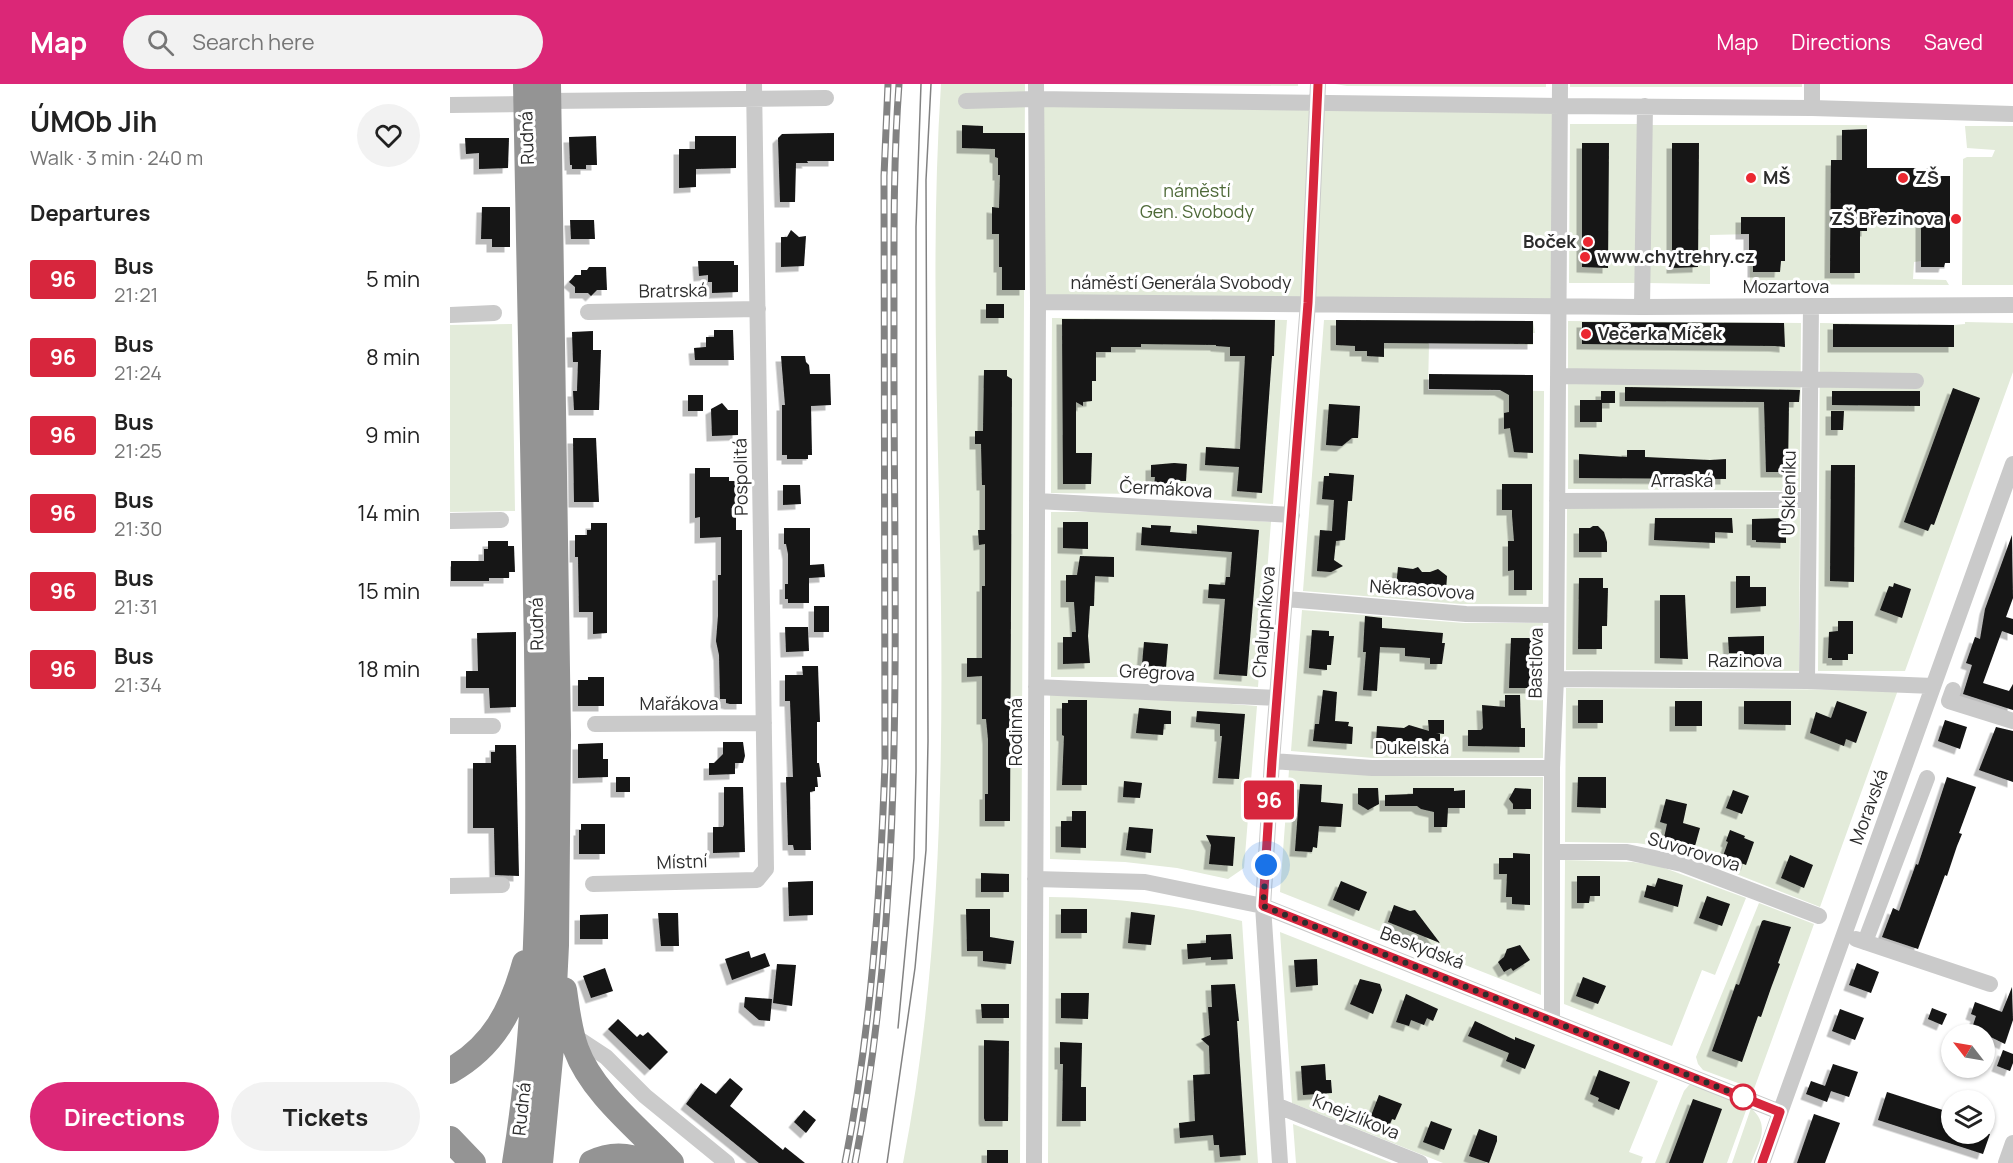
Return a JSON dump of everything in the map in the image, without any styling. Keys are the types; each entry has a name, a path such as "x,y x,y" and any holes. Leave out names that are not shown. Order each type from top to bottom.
{"highway":[{"name":"Rudná","path":"515,1163 529,1044 538,914 537,93"},
{"name":"Rudná","path":"537,93 558,735 556,945 551,1048 540,1163"},
{"path":"450,1071 467,1060 483,1045 509,1011 519,986 538,914"},
{"path":"556,945 571,1034 584,1064 605,1095 671,1163"},
{"path":"450,1139 473,1163"},
{"path":"592,1163 618,1156 630,1157 647,1163"}],"street":[{"name":"Chalupníkova","path":"1280,1163 1263,906 1272,761 1308,303 1318,84"},
{"path":"1559,307 1560,84"},
{"path":"1812,84 1812,108"},
{"path":"450,105 537,93 754,92 826,98"},
{"name":"Pospolitá","path":"754,92 766,869"},
{"path":"1036,92 1038,302"},
{"path":"966,101 1036,92 1318,103 1812,108 2013,114"},
{"path":"1642,307 1645,106"},
{"name":"náměstí Generála Svobody","path":"1038,302 1559,307"},
{"name":"Rodinná","path":"1034,1163 1038,302"},
{"name":"Mozartova","path":"1559,307 2013,305"},
{"name":"U Skleníku","path":"1807,681 1811,306"},
{"name":"Bastlova","path":"1552,1020 1552,768 1556,680 1559,307"},
{"name":"Bratrská","path":"588,312 758,309"},
{"path":"450,315 494,313"},
{"path":"1558,376 1916,381"},
{"name":"Moravská","path":"1762,1163 2013,464"},
{"name":"Arraská","path":"1557,501 1809,500"},
{"name":"Čermákova","path":"1037,501 1292,515"},
{"path":"450,521 501,520"},
{"name":"Někrasovova","path":"1286,599 1466,614 1556,615"},
{"name":"Razinova","path":"1556,680 1807,681 1933,686"},
{"name":"Grégrova","path":"1036,687 1277,698"},
{"path":"1953,690 1949,701 2013,721"},
{"name":"Mařákova","path":"595,724 764,723"},
{"path":"450,726 493,726"},
{"name":"Dukelská","path":"1272,761 1372,768 1552,768"},
{"path":"1865,942 1927,778"},
{"name":"Suvorovova","path":"1552,852 1627,852 1682,864 1819,916"},
{"name":"Místní","path":"593,884 757,880 766,869"},
{"name":"Beskydská","path":"1035,879 1145,882 1263,906 1780,1112"},
{"path":"450,886 502,885"},
{"path":"1844,934 1990,984"},
{"path":"571,1034 606,1057 645,1096 727,1163"},
{"name":"Knejzlíkova","path":"1278,1106 1420,1163"},
{"path":"2007,1163 2013,1143"}],"green space":[{"path":"941,84 1025,84 1020,1163 903,1163 926,1011 938,856 941,623 935,257"},
{"path":"1053,84 1298,84 1298,86 1286,86"},
{"path":"1335,84 1546,84 1546,87 1347,86"},
{"path":"1570,84 1802,84 1802,87 1570,87"},
{"name":"náměstí Gen. Svobody","path":"1036,99 1560,106 1559,307 1038,302"},
{"path":"1570,124 1641,124 1639,283 1569,283"},
{"path":"1649,125 1867,125 1867,129 1842,130 1842,160 1831,231 1866,231 1867,216 1913,216 1913,224 1921,224 1921,261 1914,262 1913,279 1946,280 1949,285 1750,284 1749,243 1753,234 1710,235 1710,284 1647,283"},
{"path":"1965,126 2013,126 2013,285 1962,285 1963,159 1992,157 1995,150 1967,148"},
{"path":"1052,318 1287,320 1273,504 1144,494 1051,493"},
{"path":"1324,320 1533,321 1535,333 1533,333 1533,345 1429,343 1428,390 1544,391 1543,604 1461,604 1303,591"},
{"path":"1568,321 1801,323 1800,491 1568,489"},
{"path":"1965,322 2013,323 2013,372 1905,671 1818,671 1820,323 1954,325 1965,324"},
{"path":"512,324 515,511 450,512 450,325"},
{"path":"1567,508 1800,509 1799,671 1566,670"},
{"path":"1051,512 1143,512 1271,522 1258,687 1130,677 1051,677"},
{"path":"1302,610 1464,623 1543,623 1543,758 1373,758 1291,751"},
{"path":"1566,688 1898,690 1820,907 1706,862 1656,846 1637,843 1565,842"},
{"path":"1050,695 1128,696 1257,706 1244,868 1228,879 1177,868 1125,862 1050,859"},
{"path":"1289,770 1391,776 1543,777 1541,995 1280,892"},
{"path":"1565,860 1633,862 1659,866 1746,898 1715,975 1702,970 1672,1046 1564,1004"},
{"path":"1049,897 1146,903 1194,910 1242,921 1258,1163 1048,1163"},
{"path":"1759,903 1814,924 1754,1089 1703,1070 1696,1057"},
{"path":"1280,932 1658,1081 1629,1152 1643,1157 1641,1163 1443,1163 1292,1103"},
{"path":"1689,1085 1748,1105 1727,1163 1655,1163 1684,1091"},
{"path":"1751,1108 1761,1121 1760,1141 1751,1163 1732,1163"},
{"path":"1293,1124 1392,1163 1296,1163"}],"building":[{"path":"962,125 983,126 983,133 1025,133 1025,290 1002,290 999,234 992,234 992,207 999,208 1000,175 998,175 998,158 995,157 995,149 962,148"},
{"path":"1867,129 1867,168 1936,168 1935,176 1950,176 1950,263 1945,263 1944,267 1921,267 1921,216 1867,216 1867,231 1860,231 1860,273 1830,273 1831,160 1842,160 1842,130"},
{"path":"834,133 834,161 796,163 795,202 780,202 778,138 782,134"},
{"path":"596,136 597,165 586,165 586,169 572,169 569,137"},
{"path":"695,136 736,136 736,168 696,169 696,187 679,188 679,149 695,149"},
{"path":"465,138 509,138 508,168 479,169 479,153 466,154"},
{"path":"1582,143 1609,143 1608,268 1582,267"},
{"path":"1672,143 1699,143 1698,267 1672,268"},
{"path":"482,207 510,207 510,247 492,247 492,239 481,239"},
{"path":"1741,217 1785,217 1785,261 1781,261 1780,272 1753,272 1753,259 1749,259 1749,234 1741,234"},
{"path":"570,220 594,220 595,239 571,239"},
{"path":"791,230 799,237 806,236 804,266 781,267 781,237 787,237"},
{"path":"698,261 734,261 734,265 738,265 738,292 712,293 712,282 708,282 708,275 699,276"},
{"path":"589,267 606,267 607,290 597,290 591,296 588,293 575,293 575,287 569,282 575,275 581,275 581,270 587,270"},
{"path":"986,304 1004,304 1004,318 986,318"},
{"path":"1062,319 1275,320 1262,493 1237,491 1239,467 1205,465 1206,447 1240,449 1245,356 1230,356 1230,347 1216,345 1141,344 1141,347 1111,347 1111,352 1096,352 1096,381 1092,381 1092,401 1083,402 1083,406 1076,402 1076,453 1092,453 1091,484 1063,484"},
{"path":"1336,320 1533,321 1533,344 1384,343 1384,357 1367,356 1367,351 1355,351 1355,346 1336,345"},
{"path":"1582,322 1784,323 1785,347 1582,344"},
{"path":"1833,324 1954,325 1954,347 1833,347"},
{"path":"714,330 733,330 734,360 695,360 694,348 706,347 706,337 714,337"},
{"path":"593,331 593,350 601,350 599,410 574,410 573,391 577,391 578,362 573,362 572,332"},
{"path":"781,356 805,356 810,374 830,374 831,405 811,406 812,455 808,455 808,459 787,459 787,455 782,455 782,405 785,405"},
{"path":"984,370 1007,370 1007,376 1012,379 1010,821 985,821 985,794 988,794 988,739 986,719 982,719 982,676 967,677 967,658 982,658 982,586 985,586 985,544 979,545 978,530 985,530 985,485 982,485 981,444 975,444 975,431 983,431"},
{"path":"1429,374 1533,375 1533,453 1514,452 1510,428 1504,429 1504,413 1509,412 1509,395 1500,390 1429,389"},
{"path":"1625,387 1800,390 1799,402 1789,402 1788,472 1766,472 1764,402 1625,401"},
{"path":"1953,388 1980,398 1934,525 1931,524 1928,531 1904,522"},
{"path":"1601,391 1615,391 1615,403 1602,403 1602,422 1580,422 1580,400 1601,400"},
{"path":"1832,391 1920,391 1920,406 1832,405"},
{"path":"688,395 703,395 703,411 688,411"},
{"path":"722,403 728,410 738,410 738,435 712,436 711,409"},
{"path":"1329,404 1360,406 1358,438 1352,438 1342,446 1326,445"},
{"path":"1831,411 1844,411 1843,430 1831,430"},
{"path":"573,438 596,438 599,502 574,502"},
{"path":"1627,450 1645,450 1645,457 1726,459 1726,479 1579,478 1579,454 1627,457"},
{"path":"1187,464 1186,481 1176,481 1175,486 1154,485 1155,477 1151,477 1151,465"},
{"path":"1831,465 1855,465 1854,582 1830,581"},
{"path":"695,468 710,468 710,477 729,477 729,481 737,481 744,487 739,491 739,504 736,504 736,530 742,530 742,704 730,704 726,703 726,699 720,699 719,655 716,641 718,575 721,575 721,537 700,538 700,517 695,518"},
{"path":"1329,473 1354,475 1352,501 1348,501 1345,540 1336,541 1334,560 1343,566 1331,572 1317,571 1320,530 1332,531 1334,500 1322,499 1324,476 1329,476"},
{"path":"1502,484 1532,484 1532,590 1514,590 1514,570 1508,571 1508,541 1514,541 1512,510 1502,510"},
{"path":"783,485 800,485 801,504 783,505"},
{"path":"1655,518 1732,518 1733,533 1715,532 1715,543 1654,540"},
{"path":"1786,518 1786,543 1752,540 1752,519"},
{"path":"1063,522 1088,522 1088,549 1063,548"},
{"path":"591,523 607,523 607,633 593,634 593,612 579,612 578,557 575,557 575,535 587,535 587,530 591,530"},
{"path":"1151,525 1171,526 1170,532 1197,534 1197,525 1259,530 1247,676 1219,674 1225,599 1208,598 1209,584 1225,585 1226,577 1230,577 1232,552 1141,545 1142,527 1151,528"},
{"path":"1598,526 1604,532 1607,552 1579,552 1579,528"},
{"path":"784,528 810,528 810,565 824,564 825,577 809,578 809,603 788,603 788,599 785,599 785,584 788,584 788,554 786,544 784,544"},
{"path":"2012,535 2013,598 2006,617 2013,619 2013,635 2002,631 1983,683 2009,691 2013,684 2013,710 1963,694 1972,665 1966,663 1975,637 1980,639 1985,609"},
{"path":"488,541 508,541 508,546 514,546 515,572 509,572 509,578 489,578 489,581 451,581 451,561 484,561 484,549 488,549"},
{"path":"1080,556 1114,557 1114,577 1095,576 1094,606 1090,606 1088,636 1090,663 1063,664 1063,637 1072,637 1072,632 1076,632 1074,602 1066,602 1066,575 1077,575"},
{"path":"1398,567 1413,569 1418,567 1422,572 1438,569 1447,576 1446,591 1396,587"},
{"path":"1736,576 1750,576 1750,587 1766,587 1766,606 1736,608"},
{"path":"1579,578 1603,578 1603,588 1608,588 1607,626 1602,626 1602,649 1578,649"},
{"path":"1894,583 1911,589 1902,618 1880,610 1889,586 1893,587"},
{"path":"1660,595 1685,595 1688,659 1660,658"},
{"path":"814,606 829,606 829,632 814,632"},
{"path":"1365,616 1382,618 1382,628 1443,633 1442,643 1445,643 1442,664 1430,664 1430,658 1405,656 1405,648 1380,647 1377,691 1363,690 1366,652 1363,652"},
{"path":"1838,621 1853,621 1853,654 1848,654 1848,660 1828,658 1829,632 1838,631"},
{"path":"785,627 808,627 809,651 786,652"},
{"path":"1312,630 1329,631 1329,636 1334,636 1331,665 1327,665 1327,670 1309,668"},
{"path":"516,632 516,707 490,708 489,688 466,688 466,671 478,671 477,633"},
{"path":"1764,636 1764,659 1741,660 1741,653 1729,653 1728,637"},
{"path":"1511,638 1531,638 1531,688 1509,688"},
{"path":"1144,642 1168,644 1166,668 1142,665"},
{"path":"802,666 818,666 820,722 817,722 817,763 819,763 821,777 817,777 818,787 815,787 815,791 810,792 811,850 794,850 793,845 788,845 786,777 793,777 790,701 785,701 785,675 803,675"},
{"path":"588,677 604,677 604,706 578,706 578,680 588,680"},
{"path":"1323,690 1337,692 1335,721 1349,722 1348,726 1353,727 1352,744 1313,741 1315,724 1319,724"},
{"path":"1505,695 1520,695 1521,728 1525,728 1525,747 1468,746 1468,730 1483,728 1482,705 1505,707"},
{"path":"1068,700 1087,700 1087,785 1062,785 1064,736 1062,735 1062,703 1068,703"},
{"path":"1578,700 1603,700 1603,723 1578,723"},
{"path":"1675,701 1702,701 1702,726 1675,726"},
{"path":"1744,701 1791,701 1791,725 1744,724"},
{"path":"1837,701 1867,712 1856,743 1846,739 1844,746 1810,733 1816,712 1831,718"},
{"path":"1139,708 1171,711 1171,724 1164,724 1163,735 1136,733"},
{"path":"1197,711 1245,714 1239,779 1218,778 1222,736 1220,736 1220,724 1196,722"},
{"path":"1428,720 1444,720 1444,734 1436,733 1440,734 1440,746 1396,746 1396,744 1376,743 1377,726 1404,728 1409,725 1429,731"},
{"path":"1945,720 1967,727 1960,749 1938,741"},
{"path":"1996,727 2013,731 2013,782 1979,770"},
{"path":"723,742 743,742 745,756 743,763 735,763 735,774 709,775 709,763 714,763 723,754"},
{"path":"603,743 603,759 608,759 608,777 578,778 578,744"},
{"path":"495,745 516,745 519,876 495,875 494,828 473,828 473,763 491,763 491,752 495,752"},
{"path":"616,777 630,777 630,792 616,792"},
{"path":"1578,777 1606,777 1606,808 1577,807"},
{"path":"1947,777 1976,787 1959,833 1962,834 1947,876 1945,875 1918,949 1882,937 1893,908 1899,911 1916,864 1918,865"},
{"path":"1124,781 1142,783 1140,798 1123,797"},
{"path":"1300,784 1322,785 1321,802 1343,804 1341,827 1319,826 1317,848 1313,847 1312,852 1295,851"},
{"path":"724,787 743,787 745,852 713,853 713,827 724,825"},
{"path":"1358,788 1378,788 1379,804 1368,810 1358,804"},
{"path":"1413,788 1465,790 1465,808 1448,808 1447,827 1434,827 1434,812 1417,806 1385,806 1385,795 1413,794"},
{"path":"1515,788 1531,789 1531,809 1513,809 1513,804 1509,799"},
{"path":"1733,790 1749,796 1742,814 1726,808"},
{"path":"1666,799 1687,804 1683,823 1700,828 1695,846 1664,838 1667,824 1660,822"},
{"path":"1072,811 1086,811 1086,848 1061,847 1061,821 1072,821"},
{"path":"581,824 605,824 605,854 579,854"},
{"path":"1129,827 1153,829 1151,853 1126,850"},
{"path":"1730,830 1754,842 1746,865 1723,856"},
{"path":"1206,835 1235,837 1233,866 1209,864 1211,845"},
{"path":"1513,853 1530,854 1530,905 1512,904 1512,897 1506,897 1507,874 1499,874 1499,858 1513,858"},
{"path":"1790,855 1813,865 1804,888 1781,878"},
{"path":"981,873 1009,874 1009,892 981,892"},
{"path":"1577,876 1600,876 1600,896 1590,896 1589,903 1577,903"},
{"path":"1658,878 1683,885 1678,907 1644,897 1647,885 1655,887"},
{"path":"813,881 813,915 789,916 788,882"},
{"path":"1341,881 1367,892 1359,911 1333,900"},
{"path":"1707,896 1730,904 1722,926 1699,918"},
{"path":"1394,905 1410,911 1415,910 1440,943 1388,922"},
{"path":"966,909 990,909 990,937 1014,941 1011,964 983,961 983,951 967,951"},
{"path":"1061,909 1087,909 1087,933 1061,933"},
{"path":"1131,912 1155,915 1151,945 1128,943"},
{"path":"658,913 678,913 679,946 661,946"},
{"path":"608,914 608,939 580,939 580,915"},
{"path":"1764,920 1791,927 1761,1017 1758,1016 1742,1062 1712,1051 1736,984 1739,985"},
{"path":"1231,934 1233,959 1211,960 1211,957 1188,959 1187,944 1206,943 1206,935"},
{"path":"1520,945 1530,960 1513,971 1511,968 1504,972 1498,962 1504,957 1507,949"},
{"path":"749,951 751,958 765,953 770,966 732,980 725,959"},
{"path":"1317,959 1318,985 1296,987 1294,960"},
{"path":"1857,963 1879,972 1871,993 1849,985"},
{"path":"777,964 796,965 792,1006 773,1003"},
{"path":"605,968 613,991 591,998 583,976"},
{"path":"1583,977 1606,986 1598,1004 1576,996"},
{"path":"1360,979 1380,984 1382,990 1373,1014 1350,1004"},
{"path":"1235,984 1246,1155 1220,1157 1219,1145 1214,1145 1213,1135 1180,1138 1179,1123 1195,1121 1193,1075 1210,1074 1209,1046 1201,1039 1210,1035 1208,1007 1212,1007 1211,985"},
{"path":"2012,987 2013,1020 2005,1044 1995,1039 1995,1024 1973,1024 1976,1016 1971,1014 1975,1002 2002,1012"},
{"path":"1061,993 1089,993 1088,1019 1061,1018"},
{"path":"1406,994 1438,1009 1433,1021 1427,1018 1424,1025 1411,1020 1409,1026 1396,1022"},
{"path":"745,997 772,999 770,1021 759,1020 744,1007"},
{"path":"981,1004 1009,1004 1009,1018 982,1018"},
{"path":"1932,1008 1947,1014 1941,1025 1928,1019"},
{"path":"1840,1009 1864,1018 1855,1040 1832,1031"},
{"path":"618,1019 637,1037 648,1032 668,1052 650,1070 608,1029"},
{"path":"1475,1021 1515,1040 1515,1037 1535,1045 1525,1069 1506,1061 1509,1053 1468,1036"},
{"path":"984,1040 1009,1041 1008,1121 985,1121 984,1118"},
{"path":"1060,1042 1082,1043 1081,1087 1086,1087 1086,1121 1062,1121 1063,1064 1060,1064"},
{"path":"2003,1050 2013,1054 2010,1071 1997,1066"},
{"path":"1325,1064 1326,1080 1331,1080 1332,1093 1303,1095 1301,1066"},
{"path":"1833,1064 1858,1072 1849,1097 1831,1091 1827,1102 1806,1094 1811,1081 1825,1086"},
{"path":"1599,1070 1630,1082 1619,1110 1598,1101 1599,1098 1590,1094"},
{"path":"730,1078 743,1089 730,1106 783,1150 785,1147 805,1163 759,1163 686,1104 701,1083 716,1094"},
{"path":"1887,1092 1941,1109 1941,1140 1878,1120"},
{"path":"1379,1095 1402,1104 1388,1129 1369,1121"},
{"path":"1693,1099 1722,1109 1703,1163 1669,1163"},
{"path":"804,1110 816,1120 806,1133 794,1122"},
{"path":"1814,1114 1840,1123 1825,1163 1797,1163"},
{"path":"1431,1121 1452,1129 1444,1150 1423,1142"},
{"path":"1479,1129 1497,1136 1489,1163 1469,1156"},
{"path":"1952,1144 1986,1144 1983,1154"},
{"path":"987,1150 1008,1150 1008,1163 987,1163"}],"tram line":[{"path":"898,1028 914,858 916,227 921,84"},
{"path":"887,1163 915,968 926,850 928,741 926,180 931,84"}],"railway":[{"path":"845,1163 868,1014 885,764 884,176 888,84"},
{"path":"855,1163 872,1060 883,956 890,852 895,642 894,206 899,84"}],"bus line":[{"name":"96","path":"1318,84 1308,303 1272,761 1263,906 1780,1112 1762,1163"}],"place":[{"name":"MŠ","path":"1751,178"},
{"name":"ZŠ","path":"1903,178"},
{"name":"ZŠ Březinova","path":"1956,219"},
{"name":"Boček","path":"1588,242"},
{"name":"www.chytrehry.cz","path":"1585,257"},
{"name":"Večerka Míček","path":"1586,334"}],"route":[{"path":"1266,865 1263,906 1743,1097"}]}
